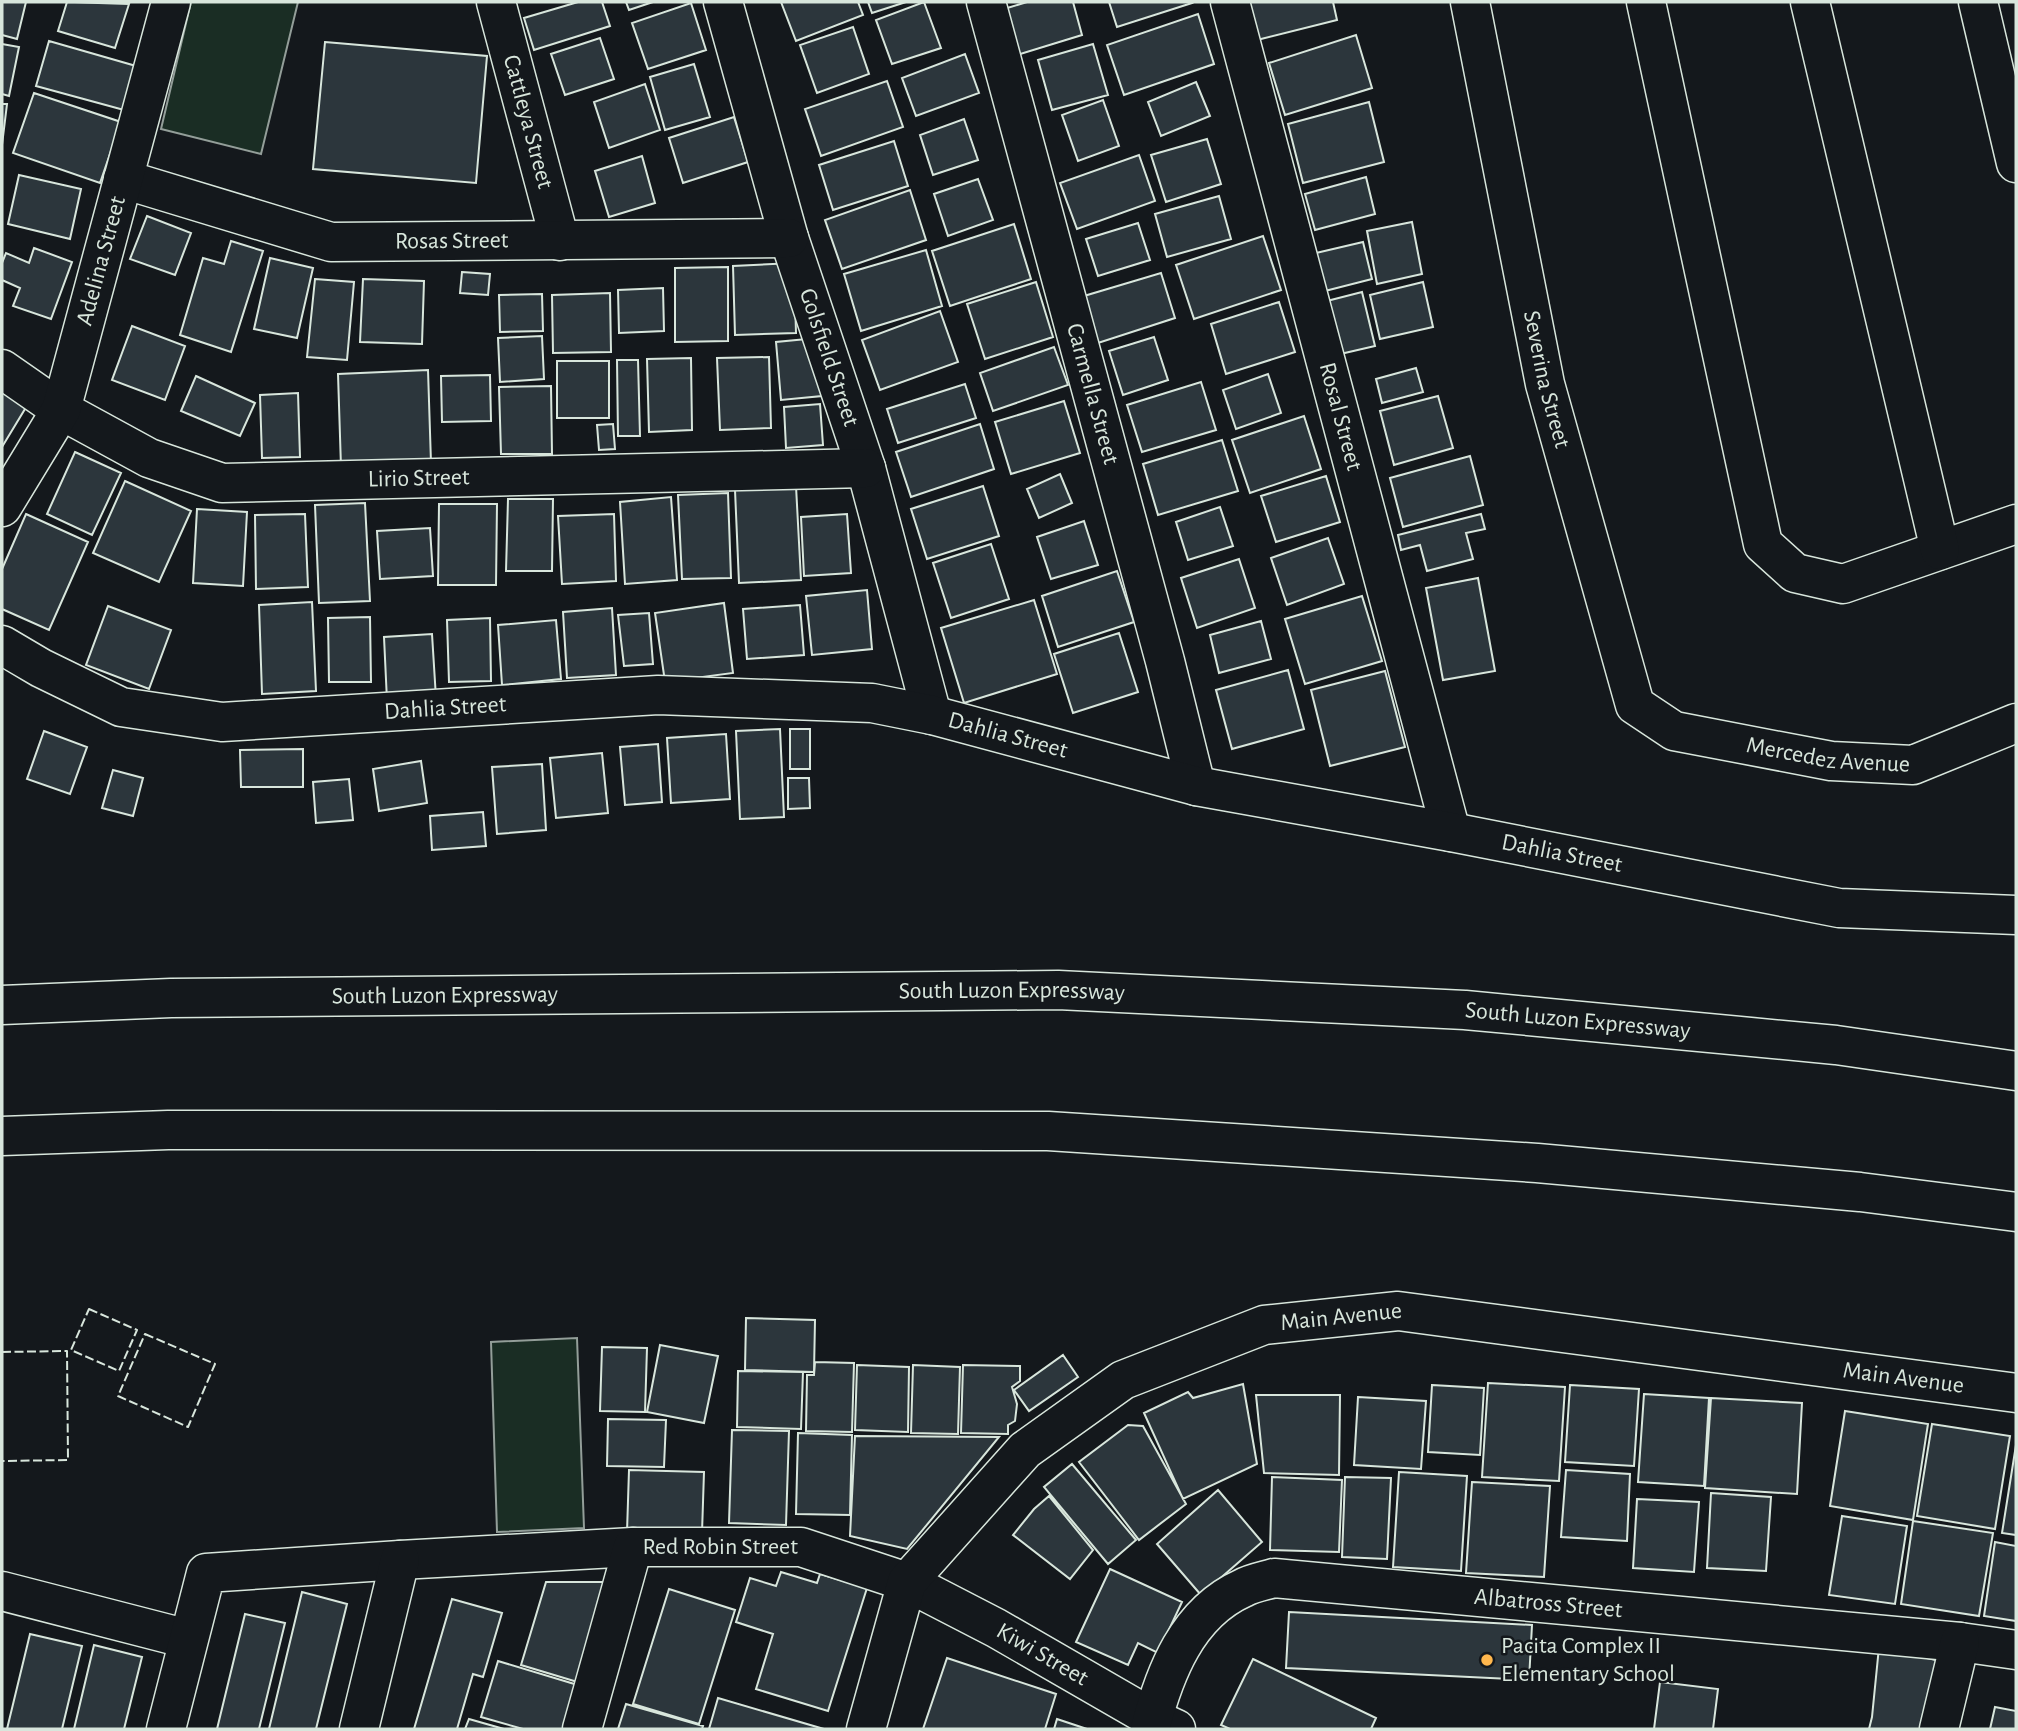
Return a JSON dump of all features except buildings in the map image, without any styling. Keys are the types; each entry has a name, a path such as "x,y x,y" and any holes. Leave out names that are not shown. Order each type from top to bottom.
{"main road":[{"name":"Adelina Street","path":"2,507 61,410 171,2"},
{"name":"Cattleya Street","path":"496,2 560,241"},
{"name":"Golsfield Street","path":"723,2 789,238 866,468 932,715"},
{"name":"Carmella Street","path":"986,2 1196,786"},
{"name":"Rosal Street","path":"1230,2 1451,832"},
{"name":"Severina Street","path":"1470,2 1545,384 1627,678 1635,705 1674,731"},
{"path":"1646,2 1763,544 1795,573 1843,584 2016,524"},
{"path":"1810,2 1940,550"},
{"path":"1978,2 2016,163"},
{"name":"Rosas Street","path":"123,179 331,242 789,238"},
{"name":"Lirio Street","path":"2,369 61,410 149,458 222,483 866,468"},
{"name":"Dahlia Street","path":"2,645 41,668 121,706 222,722 658,695 872,703 932,715 1196,786 1451,832 1839,908 2016,915"},
{"name":"Mercedez Avenue","path":"1674,731 1831,761 1913,765 2016,723"},
{"name":"South Luzon Expressway","path":"2,1005 171,998 1058,990 1465,1010 1836,1045 2016,1071"},
{"path":"2,1136 168,1130 1048,1131 1537,1163 1860,1192 2016,1212"},
{"name":"Main Avenue","path":"866,1729 907,1582 1025,1450 1123,1380 1264,1325 1398,1311 2016,1393"},
{"path":"166,1729 206,1573 634,1547"},
{"name":"Red Robin Street","path":"582,1729 634,1547 802,1547 907,1582"},
{"path":"359,1729 400,1560"},
{"name":"Albatross Street","path":"1159,1726 1169,1672 1188,1633 1212,1607 1243,1588 1274,1578 1960,1642 2016,1650"},
{"name":"Kiwi Street","path":"907,1582 996,1628 1159,1726"},
{"path":"2,1591 188,1639"},
{"path":"1939,1729 1960,1642"}],"green space":[{"path":"191,2 298,2 261,154 161,129"},
{"path":"577,1338 584,1528 497,1532 491,1342"}],"fence":[{"path":"89,1309 137,1330 119,1371 71,1350 89,1309"},
{"path":"145,1334 215,1364 188,1427 118,1396 145,1334"},
{"path":"2,1352 67,1351 68,1460 2,1461"}],"place":[{"name":"Pacita Complex II Elementary School","path":"1487,1660"}]}
